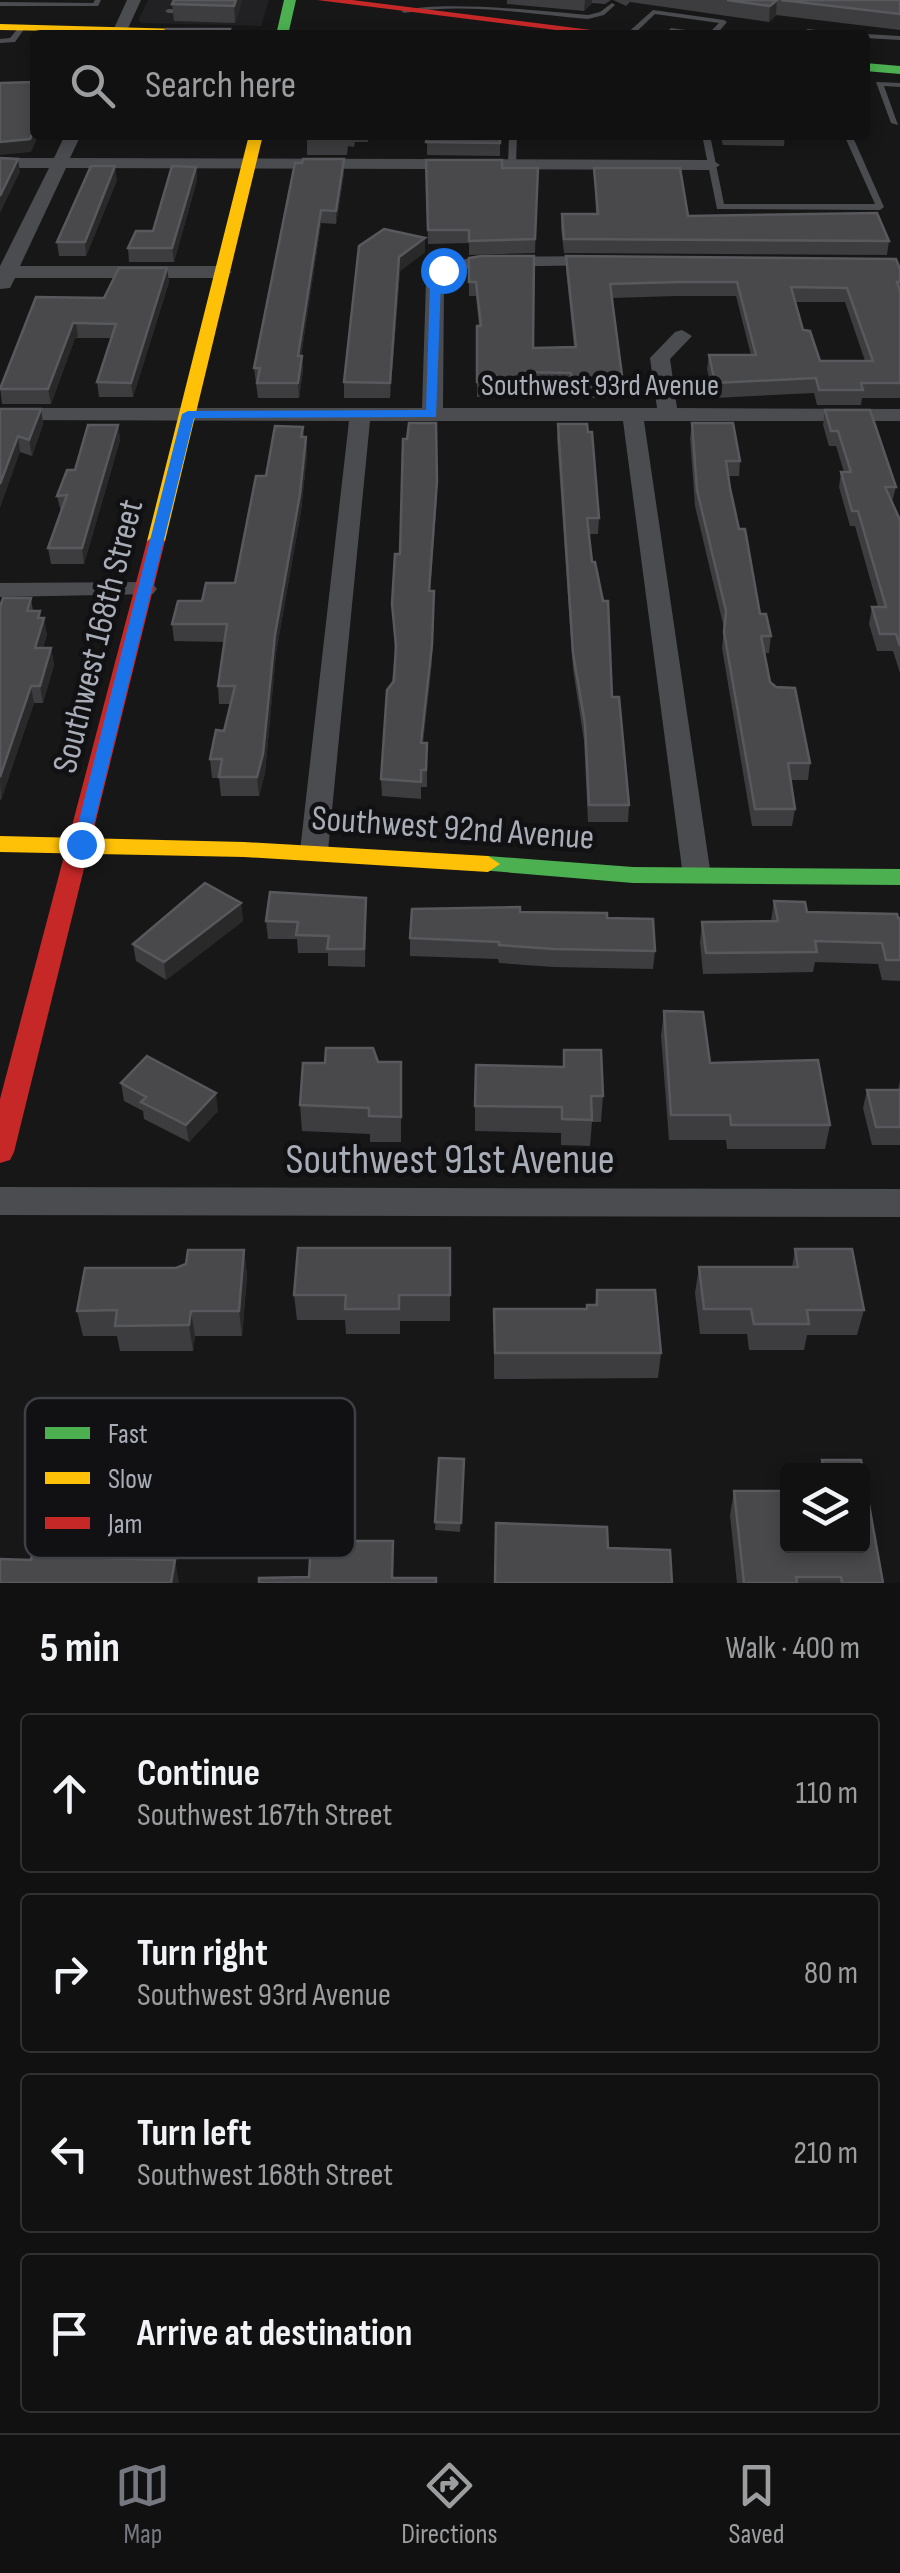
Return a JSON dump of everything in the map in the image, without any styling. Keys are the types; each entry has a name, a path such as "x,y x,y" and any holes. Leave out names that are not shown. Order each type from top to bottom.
{"main road":[{"path":"283,30 290,0"},
{"path":"323,0 473,7 618,30"},
{"path":"143,30 174,26 202,30"},
{"path":"10,27 64,30"},
{"path":"870,41 900,56"},
{"path":"870,68 900,70"},
{"name":"Southwest 168th Street","path":"0,1152 145,590 255,140"},
{"name":"Southwest 92nd Avenue","path":"0,844 314,851 632,876 900,877"}],"street":[{"path":"120,30 134,0"},
{"path":"71,140 3,278 223,272"},
{"path":"0,163 712,166"},
{"path":"432,414 435,282 443,270 474,262 614,261"},
{"path":"668,415 660,358 682,336"},
{"name":"Southwest 93rd Avenue","path":"0,414 900,415"},
{"path":"314,851 360,414"},
{"path":"634,415 697,876"},
{"path":"0,590 145,590"},
{"name":"Southwest 91st Avenue","path":"0,1201 900,1202"}],"lane":[{"path":"0,4 96,4 98,0"},
{"path":"174,26 198,12 204,0"},
{"path":"0,14 10,4"},
{"path":"473,7 588,16 602,14 612,5"},
{"path":"633,30 654,12 724,22 716,30"},
{"path":"0,41 12,40 10,27"},
{"path":"870,39 900,38"},
{"path":"900,86 879,84 900,136"},
{"path":"512,140 512,165"},
{"path":"707,140 720,207 880,207 850,140"}],"shaded area":[{"path":"148,0 269,0 261,26 143,23 138,21"}],"building":[{"path":"174,0 236,0 234,6 172,4"},
{"path":"727,0 777,0 770,6"},
{"path":"781,0 900,0 900,14"},
{"path":"166,29 230,29 230,30"},
{"path":"30,82 30,139 0,142 0,83"},
{"path":"426,140 500,140 500,143"},
{"path":"0,158 18,159 0,196"},
{"path":"303,159 344,159 336,211 321,210 298,356 302,356 298,383 257,383 260,368 254,368 295,163 302,163"},
{"path":"426,160 502,160 502,168 538,168 535,239 469,241 469,230 428,230"},
{"path":"91,166 115,166 85,242 57,242"},
{"path":"172,166 196,167 172,248 128,248 136,231 153,231"},
{"path":"594,168 680,168 688,216 877,213 889,241 564,239 562,214 598,214"},
{"path":"384,229 425,238 399,257 390,383 344,382 359,246"},
{"path":"534,256 533,348 576,347 566,256 896,259 900,269 900,383 861,383 863,390 819,390 816,378 715,383 709,355 756,355 737,282 610,284 623,383 572,383 571,373 522,372 523,383 477,382 477,326 481,326 476,282 469,282 469,258","holes":["791,287 847,288 873,361 820,361 810,331 803,330"]},
{"path":"119,268 167,268 131,383 97,382 116,324 73,323 48,389 0,389 36,297 104,298"},
{"path":"0,409 41,409 29,440 18,436 0,484"},
{"path":"825,410 870,410 896,487 885,487 900,520 900,646 896,634 880,634 872,607 886,607 858,511 852,511 841,472 851,472 838,431 831,431"},
{"path":"409,423 436,423 437,481 429,591 434,591 432,645 421,743 427,743 426,770 421,770 421,782 381,779 387,690 394,681 392,604 395,554 400,554 403,439 407,439"},
{"path":"692,423 733,423 740,461 726,461 739,529 745,529 760,614 766,614 771,636 761,636 770,682 776,687 795,688 810,763 788,763 795,809 755,809 724,632 726,611 697,490"},
{"path":"558,424 587,424 588,432 592,432 599,518 587,518 592,562 603,601 608,601 612,697 619,697 629,805 589,805 585,724 573,653"},
{"path":"88,425 118,425 82,548 48,548 67,495 57,496 67,470 75,470"},
{"path":"275,426 303,427 301,437 306,437 275,635 263,754 257,777 219,777 222,759 210,759 216,730 224,731 235,686 218,686 227,624 172,624 178,601 202,601 206,583 235,583 256,476 266,476"},
{"path":"3,598 31,598 27,611 40,611 38,618 44,618 35,648 51,648 40,686 31,686 0,777 0,607"},
{"path":"205,883 241,903 164,962 133,944"},
{"path":"270,892 366,898 364,949 327,949 329,936 296,935 298,922 266,921"},
{"path":"774,901 805,902 807,912 897,914 900,960 886,960 882,943 815,941 817,952 706,953 702,922 778,921"},
{"path":"520,907 520,912 607,913 607,918 653,919 655,951 554,949 410,938 412,909"},
{"path":"664,1011 703,1012 710,1063 818,1060 830,1125 731,1125 730,1115 671,1115"},
{"path":"326,1048 373,1048 378,1062 401,1062 401,1117 369,1116 369,1108 300,1105 303,1063 325,1063"},
{"path":"564,1050 601,1050 603,1096 591,1096 592,1120 562,1119 562,1107 475,1106 476,1065 564,1067"},
{"path":"147,1056 216,1093 186,1125 141,1102 146,1097 121,1083"},
{"path":"867,1090 900,1090 900,1127 876,1127"},
{"path":"298,1248 450,1248 450,1295 399,1295 399,1309 345,1309 346,1295 294,1295"},
{"path":"795,1249 852,1249 864,1310 807,1310 809,1324 754,1324 751,1309 704,1309 699,1267 798,1267"},
{"path":"188,1250 244,1250 239,1311 191,1311 189,1325 115,1326 117,1310 77,1311 85,1268 176,1268 186,1264"},
{"path":"597,1290 655,1290 661,1353 495,1353 494,1309 587,1309 587,1305 597,1305"},
{"path":"439,1458 464,1459 461,1523 435,1522"},
{"path":"822,1460 862,1463 823,1463"},
{"path":"734,1491 780,1491 780,1553 870,1553 870,1510 883,1583 842,1583 841,1577 796,1577 797,1583 744,1583"},
{"path":"496,1523 607,1527 608,1548 670,1550 672,1583 495,1583"},
{"path":"355,1541 393,1541 392,1578 436,1578 436,1583 259,1583 259,1578 309,1577 310,1558 355,1558"},
{"path":"0,1559 175,1560 171,1583 0,1583"}],"traffic: fast":[{"path":"283,30 290,0"},
{"path":"870,67 900,70"},
{"path":"488,864 633,875 900,877"}],"traffic: slow":[{"path":"0,27 110,30"},
{"path":"156,541 255,140"},
{"path":"0,844 122,845 488,864"}],"traffic: jam":[{"path":"323,0 582,30"},
{"path":"0,1152 156,541"}],"route":[{"path":"81,844 188,414 432,414 435,282 443,270"}]}
